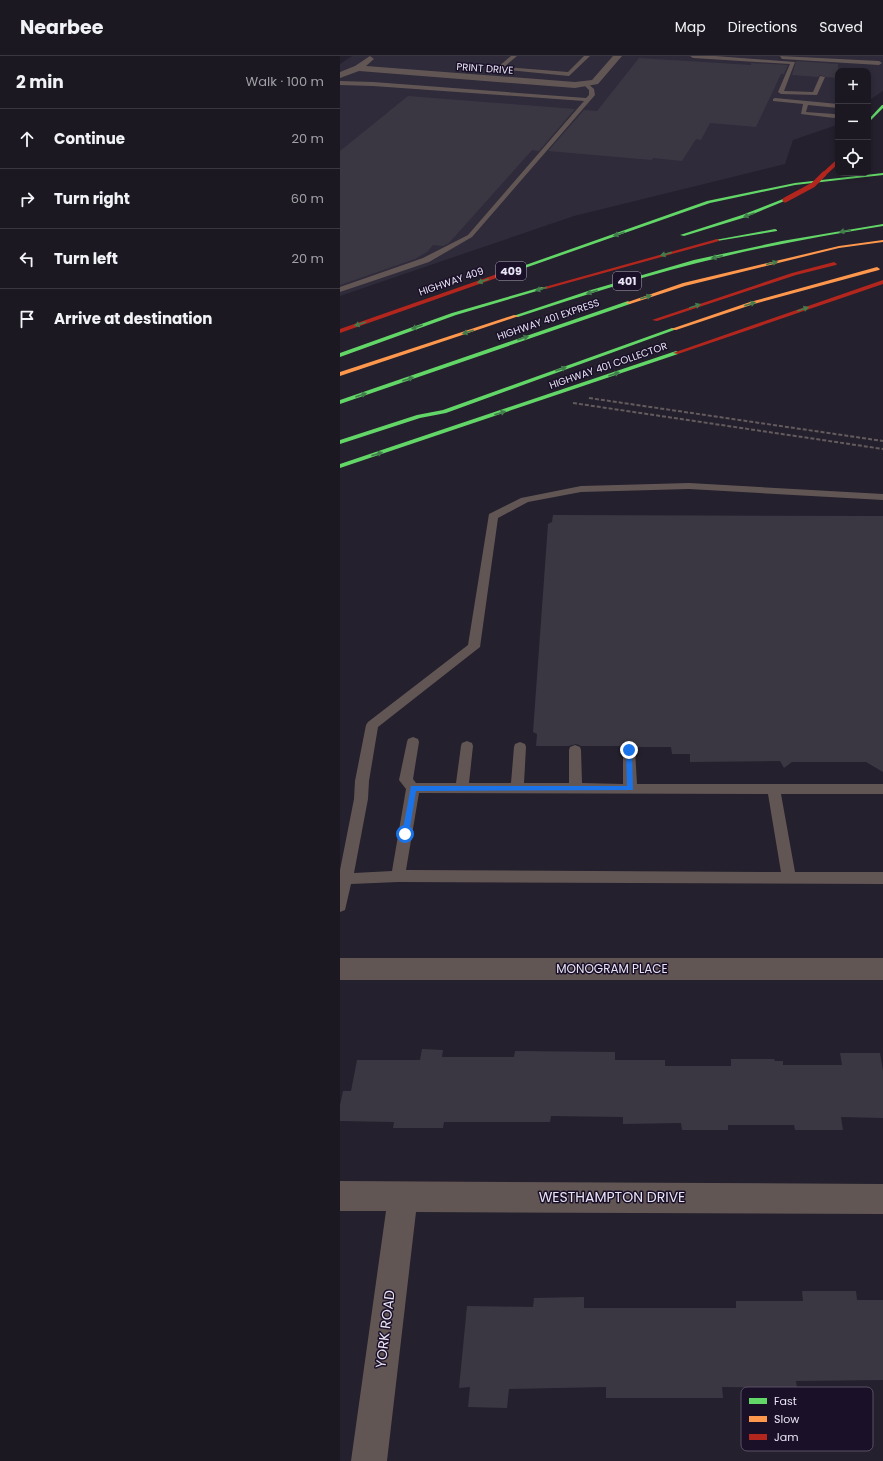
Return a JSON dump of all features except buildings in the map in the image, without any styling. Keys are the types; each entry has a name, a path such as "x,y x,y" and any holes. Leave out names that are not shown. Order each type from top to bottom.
{"highway":[{"path":"871,119 883,106"},
{"path":"675,237 744,216 803,193 829,172 835,164"},
{"path":"683,212 709,202 777,187 883,174"},
{"path":"683,212 766,194 804,189 883,184"},
{"name":"HIGHWAY 409","path":"340,331 683,212"},
{"name":"HIGHWAY 401 EXPRESS","path":"340,374 670,268 781,243 883,225"},
{"name":"401","path":"340,355 454,314 703,243 780,229"},
{"name":"HIGHWAY 401 EXPRESS","path":"340,402 523,338 683,285 839,247 883,241"},
{"path":"643,324 794,274 846,261"},
{"path":"340,442 419,416 444,412 627,345 752,303 883,268"},
{"path":"454,314 502,292 546,278"},
{"name":"HIGHWAY 401 COLLECTOR","path":"340,466 564,392 883,282"},
{"path":"564,392 603,387 645,373"},
{"path":"419,416 435,407 474,391"}],"street":[{"path":"340,75 358,68 374,56"},
{"path":"586,84 596,82 618,56"},
{"name":"PRINT DRIVE","path":"358,68 539,83 575,85 586,84"},
{"name":"MONOGRAM PLACE","path":"340,969 883,969"},
{"name":"WESTHAMPTON DRIVE","path":"340,1196 883,1199"},
{"name":"YORK ROAD","path":"369,1461 403,1196"}],"lane":[{"path":"514,56 500,68 569,74 587,56"},
{"path":"693,56 755,58 826,66"},
{"path":"770,56 879,63"},
{"path":"793,63 781,92 815,94 822,77"},
{"path":"340,83 373,84 588,100"},
{"path":"340,290 426,260 470,236 592,95 592,90 586,84"},
{"path":"775,100 835,106"},
{"path":"806,103 803,113 834,116"},
{"path":"340,906 361,799 362,781 372,725 474,647 493,516 525,500 581,490 689,486 883,497"},
{"path":"413,742 406,780 413,788 883,789"},
{"path":"462,788 467,746"},
{"path":"517,788 520,747"},
{"path":"575,750 576,789"},
{"path":"629,750 630,788"},
{"path":"398,876 413,788"},
{"path":"774,789 789,878"},
{"path":"345,879 398,876 883,878"}],"shaded area":[{"path":"352,56 883,56 883,91 871,99 871,68 835,68 835,125 793,140 785,164 574,216 340,296 340,64"}],"railway":[{"path":"589,398 883,441"},
{"path":"573,403 883,449"}],"traffic: fast":[{"path":"871,119 883,106"},
{"path":"523,267 709,202 795,184 883,174"},
{"path":"682,235 744,216 785,200"},
{"path":"516,316 619,283 696,261 782,243 883,225"},
{"path":"717,240 775,230"},
{"path":"340,355 454,314 544,288"},
{"path":"340,402 628,303"},
{"path":"340,442 419,416 444,412 674,329"},
{"path":"340,466 676,353"}],"traffic: slow":[{"path":"628,303 683,285 839,247 883,241"},
{"path":"674,329 752,303 877,269"},
{"path":"340,374 516,316"}],"traffic: jam":[{"path":"785,200 813,185 835,164"},
{"path":"544,288 717,240"},
{"path":"655,320 794,274 834,264"},
{"path":"340,331 523,267"},
{"path":"676,353 883,282"}],"route":[{"path":"405,834 413,788 630,788 629,750"}]}
